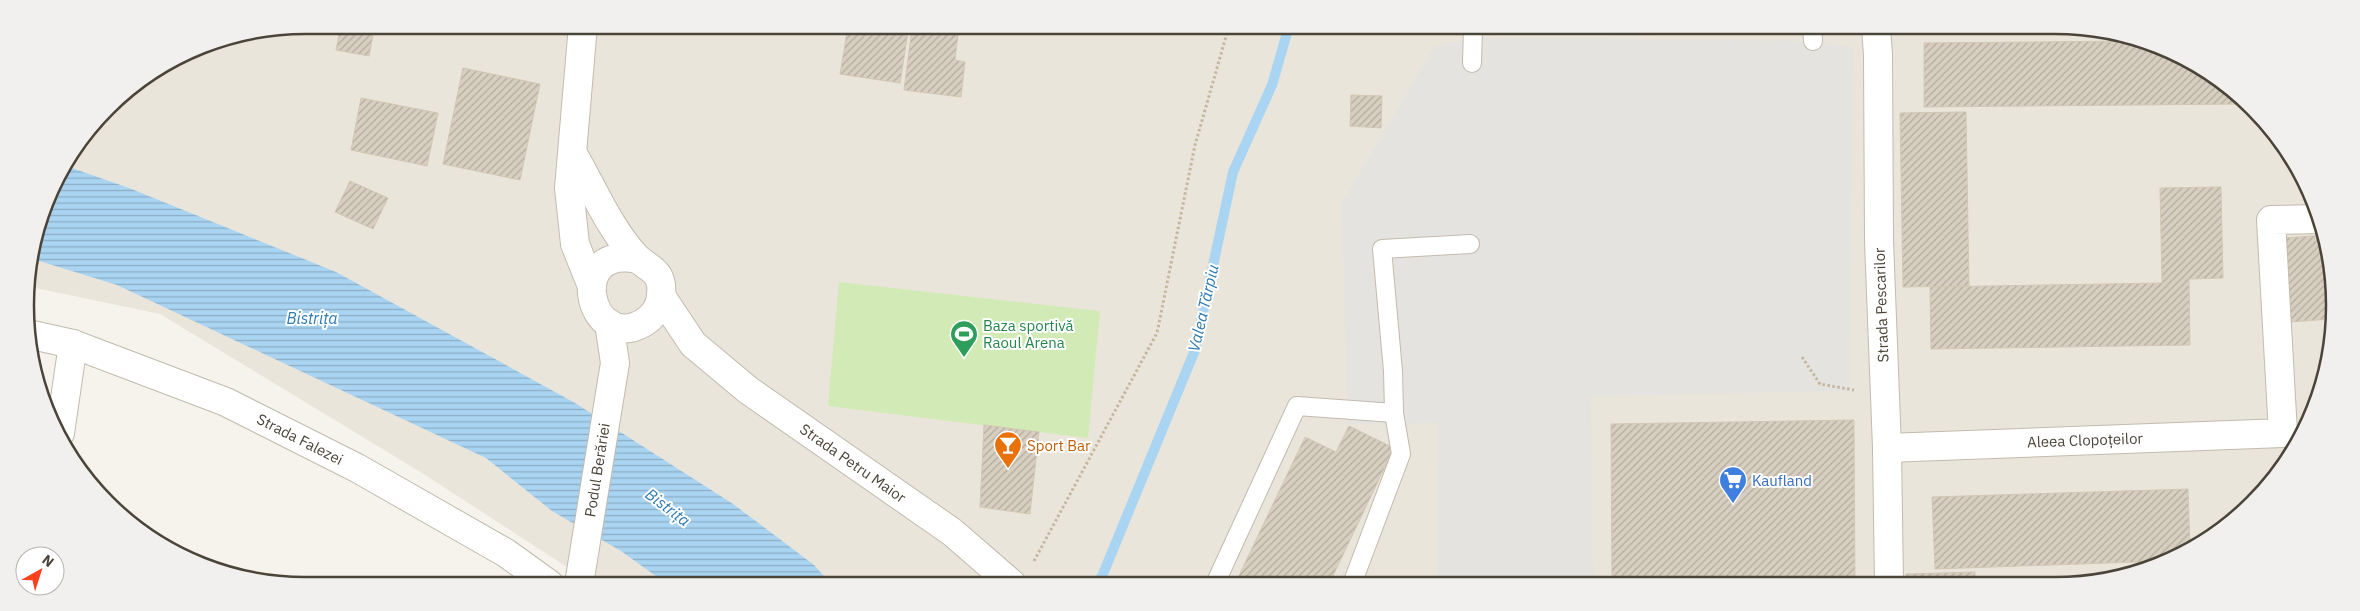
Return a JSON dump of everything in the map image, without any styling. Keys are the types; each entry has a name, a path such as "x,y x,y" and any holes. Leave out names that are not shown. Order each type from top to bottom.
{"street":[{"path":"582,34 569,188 575,244 591,284 594,307 600,316 628,324 658,307 661,296 656,273 648,264 627,256 614,258 596,273 591,284"},
{"name":"Strada Pescarilor","path":"1876,34 1879,241 1887,448 1889,577"},
{"path":"573,154 614,229 638,259"},
{"name":"Aleea Clopoțeilor","path":"1887,448 2294,432 2271,220 2312,219"},
{"name":"Strada Petru Maior","path":"661,296 693,344 748,390 1020,577"},
{"name":"Strada Petru Maior","path":"628,324 693,344"},
{"name":"Podul Berăriei","path":"580,574 614,369 628,324"},
{"name":"Strada Falezei","path":"35,336 73,344 244,410 357,468 506,554 539,577"},
{"path":"58,417 73,344"}],"lane":[{"path":"1472,63 1473,34"},
{"path":"1355,577 1401,454 1394,413 1393,371 1382,249 1470,244"},
{"path":"1218,577 1297,406 1394,413"}],"path":[{"path":"1020,577 1157,333 1195,146 1227,34"},
{"path":"1802,357 1820,384 1854,390 1884,383"}],"shaded area":[{"path":"288,34 2072,34 2090,36 2142,48 2175,62 2220,90 2247,113 2270,140 2290,170 2306,202 2321,252 2326,288 2324,341 2312,393 2290,441 2259,485 2220,521 2175,549 2125,568 2072,577 582,577 422,473 160,314 34,288 39,252 54,202 70,170 90,140 113,113 140,90 170,70 202,54 252,39"},
{"path":"1471,38 1813,41 1853,48 1849,391 1591,396 1593,577 1437,577 1439,423 1347,424 1342,203 1434,47"}],"green space":[{"name":"Baza sportivă Raoul Arena","path":"839,282 1100,311 1088,438 828,406"}],"water":[{"name":"Bistrița","path":"71,168 129,188 336,272 575,403 733,504 814,565 825,577 657,577 621,551 552,511 486,458 117,285 38,260 48,218"}],"building":[{"path":"339,34 373,34 369,56 336,50"},
{"path":"847,34 908,34 900,83 840,74"},
{"path":"911,34 958,34 955,60 965,62 961,97 904,90"},
{"path":"2117,41 2142,48 2175,62 2220,90 2237,104 1924,107 1924,43"},
{"path":"463,68 540,84 520,180 443,164"},
{"path":"1351,95 1382,96 1381,128 1350,126"},
{"path":"361,98 438,113 427,166 351,150"},
{"path":"1966,112 1969,286 1903,287 1900,113"},
{"path":"350,181 388,198 373,229 335,212"},
{"path":"2221,187 2223,278 2189,279 2190,345 1931,349 1930,287 2162,283 2160,188"},
{"path":"2317,236 2326,288 2326,319 2290,322 2284,238"},
{"name":"Kaufland","path":"1854,420 1855,577 1612,577 1611,424"},
{"name":"Sport Bar","path":"984,425 1039,432 1030,514 980,507"},
{"path":"1349,426 1394,448 1332,577 1238,577 1305,437 1336,452"},
{"path":"2188,489 2190,541 2146,562 1935,569 1932,497"},
{"path":"1975,572 1975,577 1906,577 1906,574"}],"waterway":[{"name":"Valea Tărpiu","path":"1101,577 1195,350 1233,172 1272,85 1287,34"}],"place":[{"name":"Baza sportivă Raoul Arena","path":"964,358"},
{"name":"Sport Bar","path":"1008,469"},
{"name":"Kaufland","path":"1733,504"}]}
